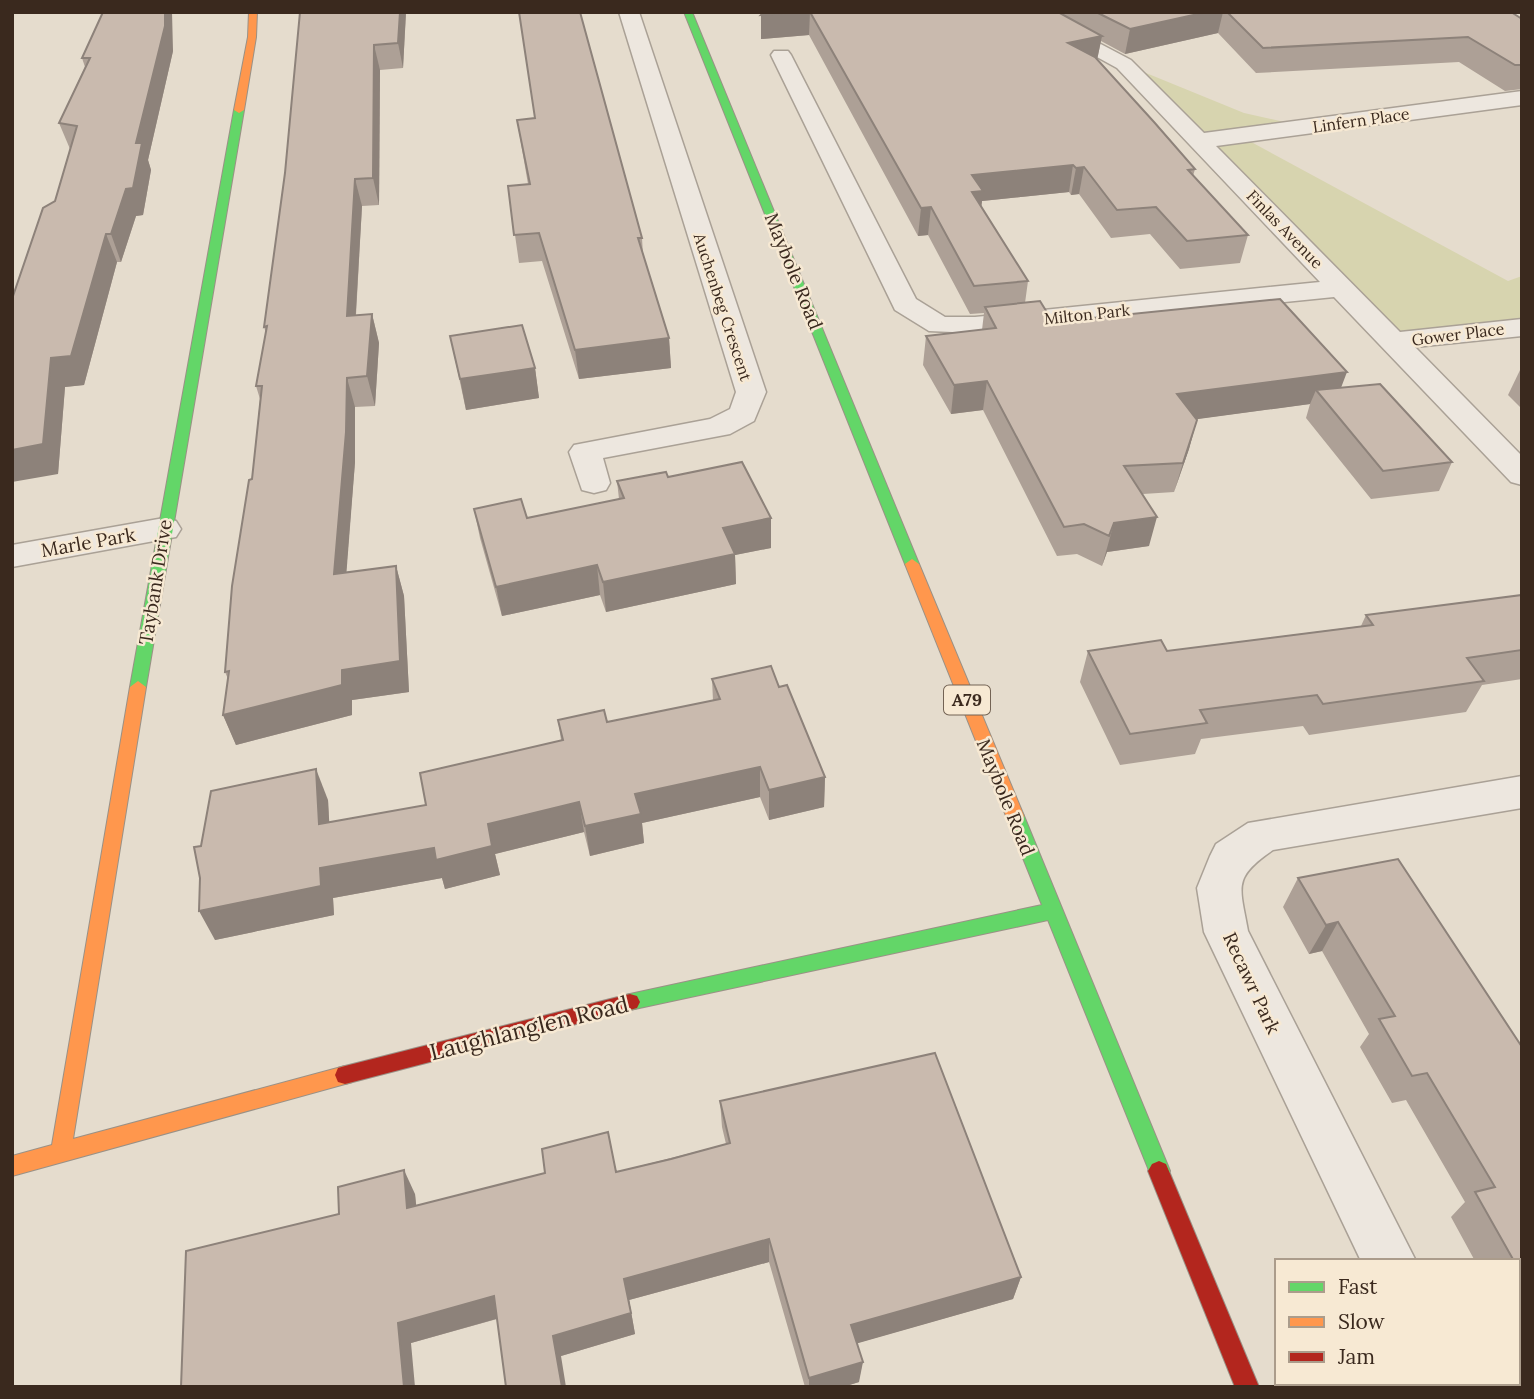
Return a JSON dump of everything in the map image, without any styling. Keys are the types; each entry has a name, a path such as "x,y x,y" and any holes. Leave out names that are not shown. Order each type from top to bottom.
{"street":[{"name":"Taybank Drive","path":"61,1152 163,529 252,37 253,12"},
{"name":"Auchenbeg Crescent","path":"593,483 585,452 719,427 743,414 751,392 629,12"},
{"name":"Maybole Road","path":"688,12 1247,1387"},
{"name":"Finlas Avenue","path":"1025,12 1124,64 1522,475"},
{"name":"Milton Park","path":"782,55 905,304 939,325 975,326 1343,288"},
{"name":"Linfern Place","path":"1200,141 1522,98"},
{"name":"Gower Place","path":"1395,341 1522,327"},
{"name":"Marle Park","path":"12,556 163,529"},
{"name":"Recawr Park","path":"1388,1259 1226,932 1219,888 1231,856 1263,835 1522,792"},
{"name":"Laughlanglen Road","path":"12,1166 317,1082 648,998 1052,911"}],"shaded area":[{"path":"1124,64 1244,113 1307,127 1242,137 1508,281 1522,276 1522,327 1395,341"}],"building":[{"path":"103,12 165,12 165,26 136,143 142,143 133,188 126,189 111,234 106,234 71,356 51,358 43,444 12,450 12,299 43,208 55,201 77,126 59,123 90,58 82,58"},
{"path":"300,12 400,12 398,43 374,45 373,178 355,179 347,316 372,314 367,376 347,378 346,432 334,574 396,566 400,661 342,670 342,685 223,715 229,671 225,672 232,586 249,480 252,479 262,386 256,386 267,326 264,327 285,173"},
{"path":"519,12 580,12 642,238 638,238 669,338 575,350 539,233 514,235 508,186 530,184 517,120 535,118"},
{"path":"764,12 797,12 761,15"},
{"path":"810,12 1058,12 1102,36 1068,43 1095,57 1195,169 1188,170 1248,235 1187,241 1156,207 1117,210 1084,167 1076,168 1073,165 972,175 983,191 972,192 1028,281 974,286 931,207 921,208"},
{"path":"1096,12 1207,12 1130,29"},
{"path":"1227,12 1511,12 1522,19 1522,65 1515,65 1468,37 1263,48"},
{"path":"1280,299 1347,372 1177,394 1197,420 1183,463 1124,466 1157,517 1114,523 1109,536 1084,524 1064,527 987,381 954,385 926,336 996,328 985,307 1040,301 1053,322"},
{"path":"522,325 535,368 460,379 450,336"},
{"path":"1380,384 1452,462 1383,471 1316,390"},
{"path":"742,462 771,518 723,528 735,554 603,582 597,565 496,587 474,509 521,499 527,518 624,498 617,481 666,472 668,477"},
{"path":"1522,595 1522,650 1467,658 1484,681 1323,704 1317,695 1200,710 1207,723 1130,734 1088,651 1161,640 1167,651 1373,625 1366,615"},
{"path":"771,666 779,687 787,685 825,777 769,790 760,767 635,794 641,814 585,826 579,802 488,824 492,846 436,860 434,848 320,868 321,886 199,911 200,878 194,847 201,846 211,791 316,769 319,824 426,805 420,773 563,740 558,720 604,710 607,722 720,699 712,679"},
{"path":"1398,859 1522,1047 1522,1274 1520,1259 1513,1259 1475,1192 1495,1187 1427,1073 1412,1076 1379,1019 1395,1016 1338,922 1326,925 1298,878"},
{"path":"935,1053 1021,1277 851,1325 863,1362 809,1378 769,1239 624,1279 631,1313 553,1336 562,1387 506,1387 494,1296 398,1323 404,1387 181,1387 186,1251 339,1214 338,1187 404,1170 407,1208 545,1173 542,1149 608,1132 616,1172 671,1159 730,1143 720,1101"}],"traffic: fast":[{"path":"688,12 912,564"},
{"path":"138,687 239,110"},
{"path":"1015,816 1159,1171"},
{"path":"630,1002 1052,911"}],"traffic: slow":[{"path":"239,110 252,37 253,12"},
{"path":"912,564 1015,816"},
{"path":"61,1152 138,687"},
{"path":"12,1166 345,1075"}],"traffic: jam":[{"path":"345,1075 630,1002"},
{"path":"1159,1171 1247,1387"}]}
